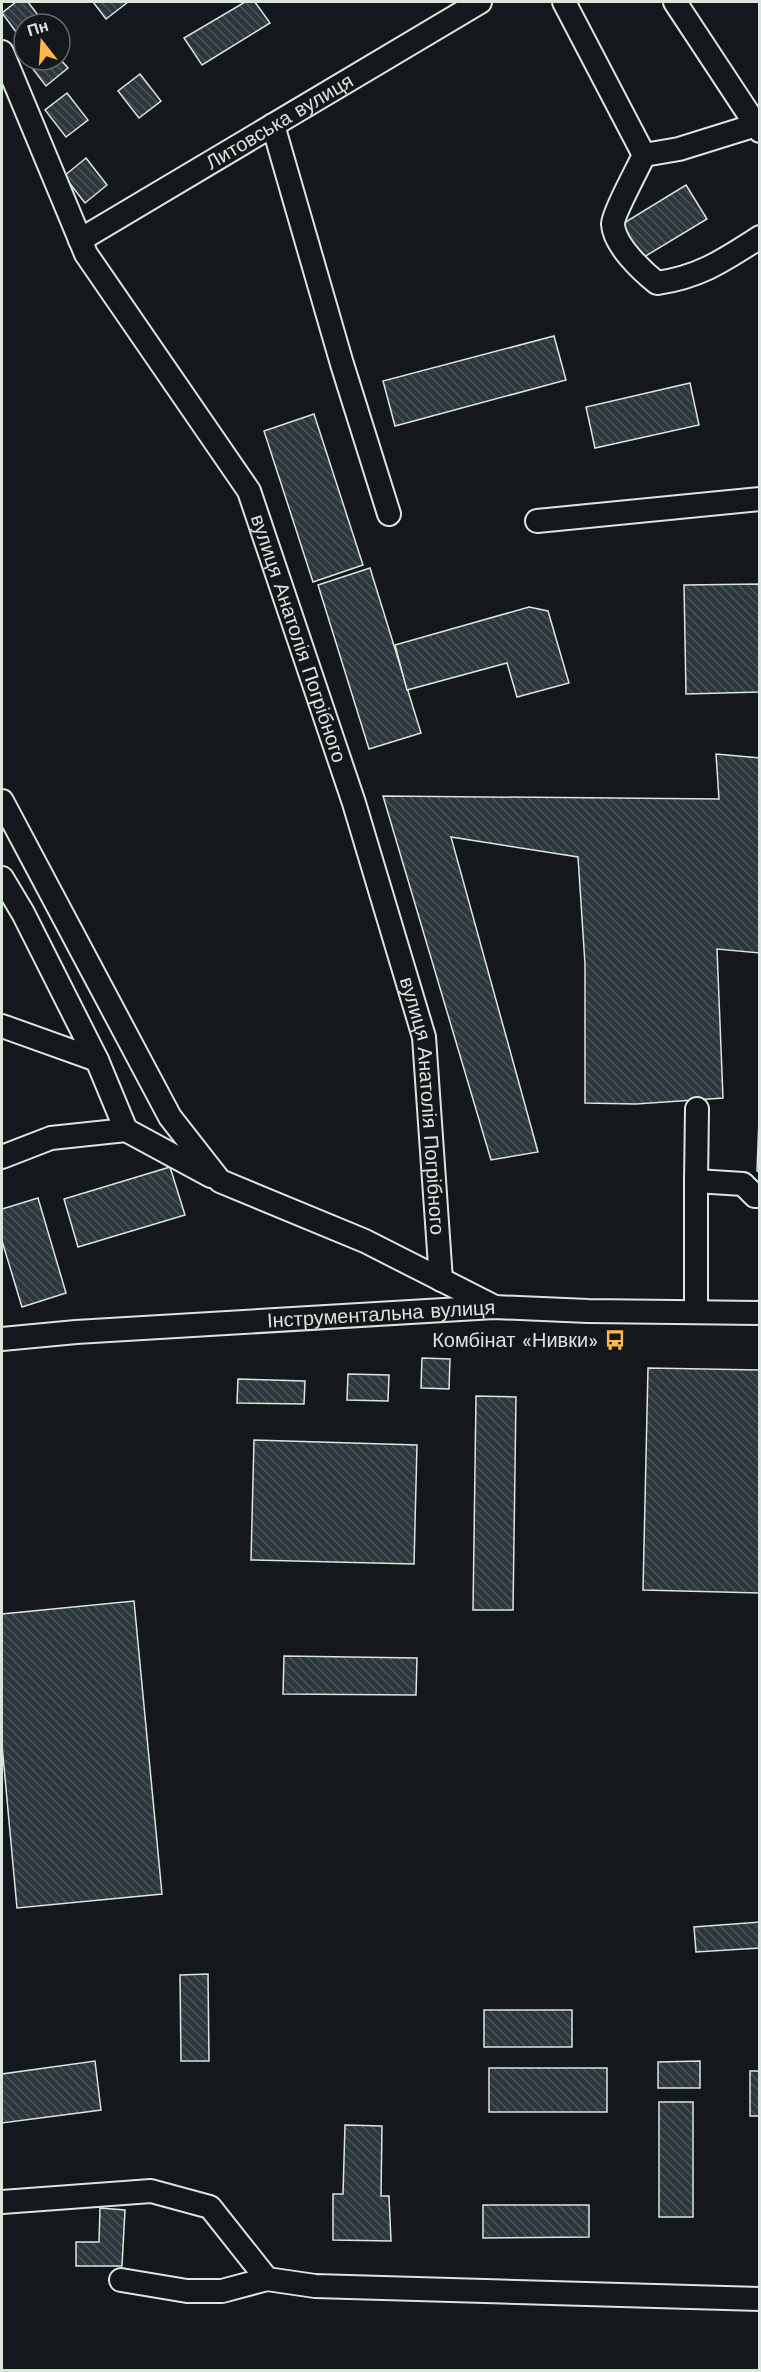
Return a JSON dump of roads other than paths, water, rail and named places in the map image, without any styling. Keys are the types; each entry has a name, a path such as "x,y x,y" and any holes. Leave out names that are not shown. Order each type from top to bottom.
{"street":[{"name":"Литовська вулиця","path":"80,240 480,2"},
{"path":"564,2 644,155"},
{"path":"644,155 679,149 758,128 675,2"},
{"name":"вулиця Анатолія Погрібного","path":"2,52 86,254 249,491 354,803 424,1037 441,1280"},
{"path":"273,125 342,364 389,514"},
{"path":"644,155 617,210 613,224 620,242 636,266 657,283 683,279 717,265 759,237"},
{"path":"537,521 759,499"},
{"path":"2,801 170,1117 220,1181"},
{"path":"2,878 23,913 97,1060 126,1130"},
{"path":"2,1026 97,1060"},
{"path":"696,1312 697,1109"},
{"path":"2,1157 51,1138 126,1130 220,1181 364,1241 494,1307"},
{"path":"696,1181 743,1184 755,1196 759,1196"},
{"name":"Інструментальна вулиця","path":"2,1339 76,1332 494,1307 588,1311 759,1313"},
{"path":"2,2202 151,2191 210,2207 267,2279"},
{"path":"121,2280 186,2291 222,2291 267,2279 315,2286 759,2299"}],"place":[{"name":"Комбінат «Нивки»","path":"615,1340"}]}
